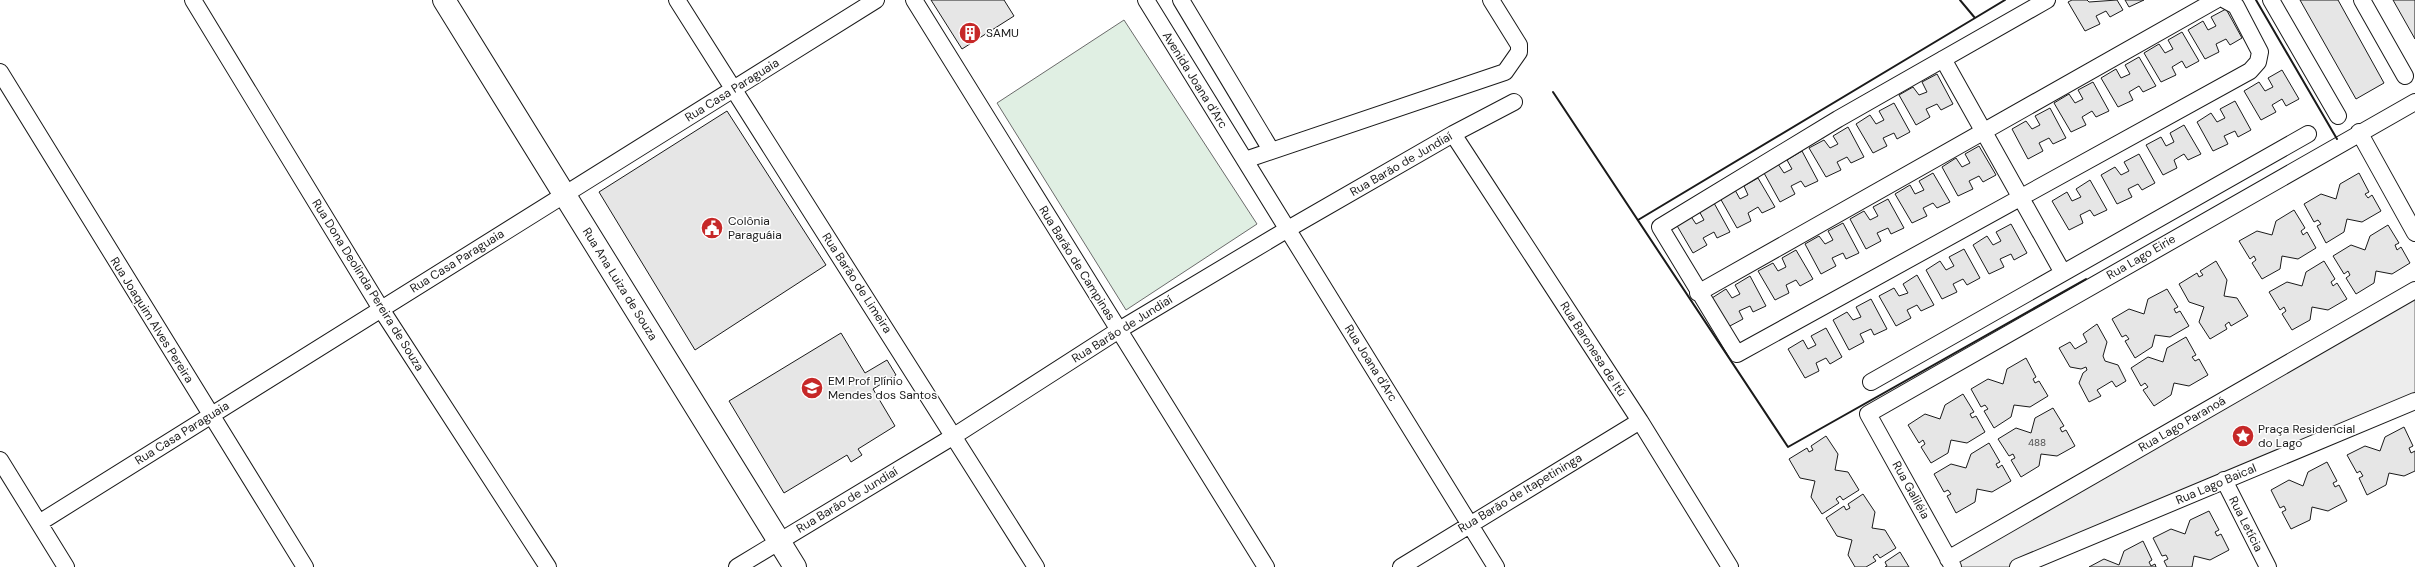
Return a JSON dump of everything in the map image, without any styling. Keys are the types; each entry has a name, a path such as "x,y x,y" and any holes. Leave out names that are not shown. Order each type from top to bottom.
{"street":[{"name":"Rua Dona Deolinda Pereira de Souza","path":"192,0 381,309 548,567"},
{"name":"Rua Ana Luiza de Souza","path":"444,0 795,567"},
{"name":"Rua Barão de Limeira","path":"677,0 1036,567"},
{"name":"Rua Casa Paraguaia","path":"39,523 211,414 876,0"},
{"name":"Rua Barão de Campinas","path":"914,0 1266,567"},
{"name":"Avenida Joana d'Arc","path":"1146,0 1245,160"},
{"path":"1181,0 1271,150"},
{"path":"1245,160 1505,72 1519,52 1519,45 1491,0"},
{"path":"2046,0 1838,119 1660,227 1698,293 1737,354 2021,199 2250,71 2258,62 2260,52 2236,6 2225,0"},
{"path":"1698,293 2216,0"},
{"path":"2271,0 2338,116"},
{"path":"2362,0 2405,76"},
{"path":"1943,59 2063,273"},
{"name":"Rua Joaquim Alves Pereira","path":"0,72 305,567"},
{"name":"Rua Barão de Jundiaí","path":"737,567 779,540 954,436 1119,330 1288,229 1453,134 1514,102"},
{"name":"Rua Lago Eirie","path":"1868,414 2359,132 2415,102"},
{"path":"2359,132 2415,233"},
{"name":"Rua Baronesa de Itú","path":"1453,134 1640,421 1730,567"},
{"path":"1870,382 2308,134"},
{"name":"Rua Joana d'Arc","path":"1245,160 1496,567"},
{"name":"Rua Lago Paranoá","path":"1951,563 2415,290"},
{"name":"Rua Lago Baical","path":"2018,567 2415,401"},
{"name":"Rua Galiléia","path":"1868,414 1951,563"},
{"name":"Rua Barão de Itapetininga","path":"1401,567 1469,523 1640,421"},
{"path":"0,460 39,523 62,566"},
{"name":"Rua Letícia","path":"2224,480 2268,567"}],"green space":[{"path":"1124,20 1257,224 1126,310 997,103"}],"shaded area":[{"name":"Praça Residencial do Lago","path":"2415,296 2415,397 2013,567 1960,567 1955,557"}],"building":[{"name":"SAMU","path":"931,0 1004,0 1014,16 962,49"},
{"path":"2072,0 2087,0 2089,2 2117,0 2123,10 2110,17 2106,11 2096,16 2100,24 2085,31 2068,2"},
{"path":"2125,0 2144,0 2129,7"},
{"path":"2300,0 2338,0 2384,83 2356,99"},
{"path":"2393,0 2415,0 2415,39"},
{"path":"2226,9 2242,38 2230,45 2226,39 2216,44 2219,52 2205,59 2188,30 2203,21 2208,30 2216,26 2211,17"},
{"path":"2182,32 2199,61 2186,68 2182,61 2172,67 2176,75 2161,82 2144,53 2159,44 2165,53 2173,49 2168,40"},
{"path":"2139,57 2156,86 2143,92 2139,86 2129,92 2133,100 2118,107 2101,78 2116,69 2121,78 2130,74 2125,65"},
{"path":"2282,70 2299,99 2286,106 2282,99 2272,105 2276,112 2261,120 2244,91 2259,82 2265,91 2273,87 2268,78"},
{"path":"1937,74 1953,104 1941,110 1937,104 1926,109 1930,117 1916,125 1899,95 1913,87 1919,95 1927,92 1922,82"},
{"path":"2093,82 2109,111 2096,117 2092,111 2082,117 2086,125 2071,132 2054,103 2069,94 2075,103 2083,99 2078,90"},
{"path":"2235,101 2251,130 2238,137 2235,131 2224,136 2228,144 2213,151 2197,122 2211,113 2217,122 2225,118 2220,109"},
{"path":"1894,103 1910,132 1897,139 1894,133 1883,138 1887,146 1873,153 1856,124 1870,115 1876,124 1884,120 1879,111"},
{"path":"2050,108 2066,138 2053,144 2049,138 2039,143 2043,151 2028,159 2012,129 2026,121 2032,129 2040,125 2035,116"},
{"name":"Colônia Paraguáia","path":"727,111 826,265 695,350 599,192"},
{"path":"2184,125 2201,154 2188,160 2184,154 2174,160 2177,168 2163,175 2146,145 2161,137 2166,146 2174,142 2170,133"},
{"path":"1848,127 1864,157 1851,163 1847,157 1837,162 1841,170 1826,177 1809,148 1824,140 1830,148 1838,144 1833,136"},
{"path":"1979,146 1996,175 1983,182 1979,176 1969,181 1973,189 1958,196 1942,167 1956,158 1962,167 1970,163 1965,154"},
{"path":"1802,151 1818,181 1805,187 1801,181 1791,186 1795,194 1780,202 1764,173 1778,164 1784,173 1792,169 1787,160"},
{"path":"2139,154 2155,183 2142,190 2138,184 2128,189 2132,197 2117,204 2101,175 2115,167 2121,175 2129,171 2124,162"},
{"path":"1933,173 1950,202 1937,208 1933,203 1923,208 1927,216 1912,223 1895,194 1910,185 1915,194 1924,190 1919,181"},
{"path":"2359,173 2369,192 2365,194 2368,198 2372,195 2381,211 2362,222 2347,219 2344,232 2326,243 2317,226 2321,224 2318,220 2314,222 2304,204 2321,194 2336,199 2340,184"},
{"path":"1758,178 1775,207 1762,213 1758,207 1748,213 1751,221 1737,228 1720,198 1735,190 1740,199 1748,195 1744,186"},
{"path":"2090,180 2107,210 2094,216 2090,210 2080,215 2083,223 2069,230 2052,201 2067,192 2072,201 2081,197 2076,189"},
{"path":"1888,199 1904,228 1891,234 1888,228 1877,233 1881,241 1866,249 1850,219 1864,211 1870,220 1878,216 1873,207"},
{"path":"1714,203 1730,232 1717,238 1714,232 1703,238 1707,245 1693,253 1676,224 1690,215 1696,224 1704,220 1699,211"},
{"path":"2294,210 2305,228 2301,231 2303,235 2307,232 2316,248 2298,259 2282,256 2280,269 2262,279 2252,263 2256,260 2254,256 2250,259 2239,241 2257,231 2272,235 2276,221"},
{"path":"1843,223 1859,253 1846,259 1843,253 1832,258 1836,266 1821,274 1805,244 1819,236 1825,244 1833,240 1828,231"},
{"path":"2011,224 2027,253 2014,260 2011,254 2000,259 2004,267 1989,274 1973,245 1987,236 1993,245 2001,241 1996,232"},
{"path":"2388,225 2399,243 2395,245 2397,250 2401,247 2410,263 2392,274 2376,271 2374,283 2356,294 2346,278 2350,275 2348,271 2344,274 2333,256 2351,245 2365,250 2370,236"},
{"path":"1964,249 1980,278 1967,285 1963,279 1953,284 1957,292 1942,299 1926,270 1940,261 1946,270 1954,266 1949,257"},
{"path":"1796,250 1813,279 1800,286 1796,280 1786,285 1789,293 1775,300 1758,271 1773,263 1778,271 1786,267 1782,258"},
{"path":"2216,261 2227,280 2224,296 2237,298 2248,316 2231,326 2229,322 2225,325 2227,329 2210,339 2199,322 2204,307 2189,302 2179,284 2197,273 2199,277 2203,275 2200,271"},
{"path":"2324,261 2335,279 2331,282 2333,286 2337,283 2347,299 2328,310 2312,307 2310,320 2292,330 2282,314 2286,311 2284,307 2280,310 2269,292 2287,282 2302,286 2306,272"},
{"path":"1917,275 1934,305 1921,311 1917,305 1907,310 1911,318 1896,326 1879,296 1894,288 1899,296 1908,293 1903,284"},
{"path":"1750,276 1766,306 1753,312 1750,306 1739,311 1743,319 1728,327 1712,298 1726,289 1732,298 1740,294 1735,285"},
{"path":"2167,289 2178,307 2174,309 2176,313 2180,311 2189,326 2170,337 2155,335 2152,347 2135,358 2125,341 2129,339 2126,335 2122,337 2112,319 2129,309 2144,314 2148,299"},
{"path":"1871,299 1887,329 1874,335 1871,329 1860,334 1864,342 1849,350 1833,320 1847,312 1853,320 1861,317 1856,307"},
{"path":"2097,324 2107,342 2103,356 2105,361 2118,365 2126,381 2116,387 2112,381 2097,390 2101,396 2089,402 2079,383 2083,373 2087,370 2086,367 2081,369 2070,367 2059,348 2070,342 2075,349 2087,342 2083,334"},
{"path":"1826,328 1842,357 1830,364 1826,358 1816,363 1819,371 1805,378 1788,349 1803,340 1808,349 1816,345 1811,336"},
{"path":"841,333 865,373 887,360 896,375 873,389 895,426 858,449 862,455 851,462 847,455 784,493 729,401"},
{"path":"2186,337 2196,355 2192,357 2195,361 2199,359 2208,375 2189,386 2174,383 2171,395 2154,406 2143,390 2148,387 2145,383 2141,386 2131,368 2148,357 2163,362 2167,348"},
{"path":"2026,358 2036,377 2033,379 2035,383 2039,381 2048,396 2030,407 2014,405 2011,417 1994,428 1984,411 1988,409 1985,405 1981,407 1971,389 1988,379 2003,384 2007,369"},
{"path":"1963,394 1974,412 1970,414 1972,418 1976,416 1985,432 1967,443 1951,440 1948,453 1931,463 1921,447 1925,444 1923,440 1919,443 1908,425 1925,414 1940,419 1945,405"},
{"path":"2053,408 2064,426 2060,428 2062,432 2066,430 2075,446 2057,456 2041,454 2039,466 2021,477 2011,460 2015,458 2013,454 2009,456 1998,439 2016,428 2031,433 2035,418"},
{"path":"2404,427 2413,446 2409,448 2411,453 2415,451 2415,471 2404,476 2389,473 2386,485 2367,495 2359,478 2363,476 2360,471 2357,473 2347,455 2365,446 2380,451 2385,437"},
{"path":"1826,436 1838,454 1835,470 1848,472 1859,490 1843,500 1840,496 1836,499 1839,503 1822,514 1811,497 1815,481 1800,478 1789,459 1807,448 1809,452 1813,450 1811,446"},
{"path":"1989,443 2000,462 1996,464 1998,468 2002,465 2011,481 1992,492 1977,489 1975,502 1956,513 1947,496 1951,494 1948,490 1944,492 1934,474 1951,464 1966,468 1971,454"},
{"path":"2327,462 2337,481 2333,483 2335,487 2339,485 2347,501 2328,511 2312,507 2310,520 2291,529 2282,512 2286,510 2284,506 2280,508 2271,490 2289,480 2303,486 2308,472"},
{"path":"1863,494 1875,512 1872,528 1885,530 1896,548 1880,558 1877,554 1873,557 1876,561 1866,567 1855,567 1848,555 1852,540 1837,536 1826,518 1844,506 1846,510 1850,508 1848,504"},
{"path":"2209,511 2219,530 2215,532 2217,536 2221,534 2229,550 2210,560 2194,556 2192,567 2167,567 2164,561 2168,559 2166,555 2162,556 2153,538 2171,529 2185,534 2190,520"},
{"path":"2143,541 2152,560 2149,562 2151,566 2155,564 2156,567 2089,567 2104,559 2119,565 2124,551"},
{"path":"1900,552 1909,567 1885,567 1887,566 1885,562"}],"wall":[{"path":"1960,0 1975,18 2005,0"},
{"path":"2256,0 2337,139"},
{"path":"1638,220 1975,18"},
{"path":"1553,92 1788,447 2086,279"}],"place":[{"name":"SAMU","path":"970,33"},
{"name":"Colônia Paraguáia","path":"712,228"},
{"name":"EM Prof Plínio Mendes dos Santos","path":"812,388"},
{"name":"Praça Residencial do Lago","path":"2243,436"}]}
